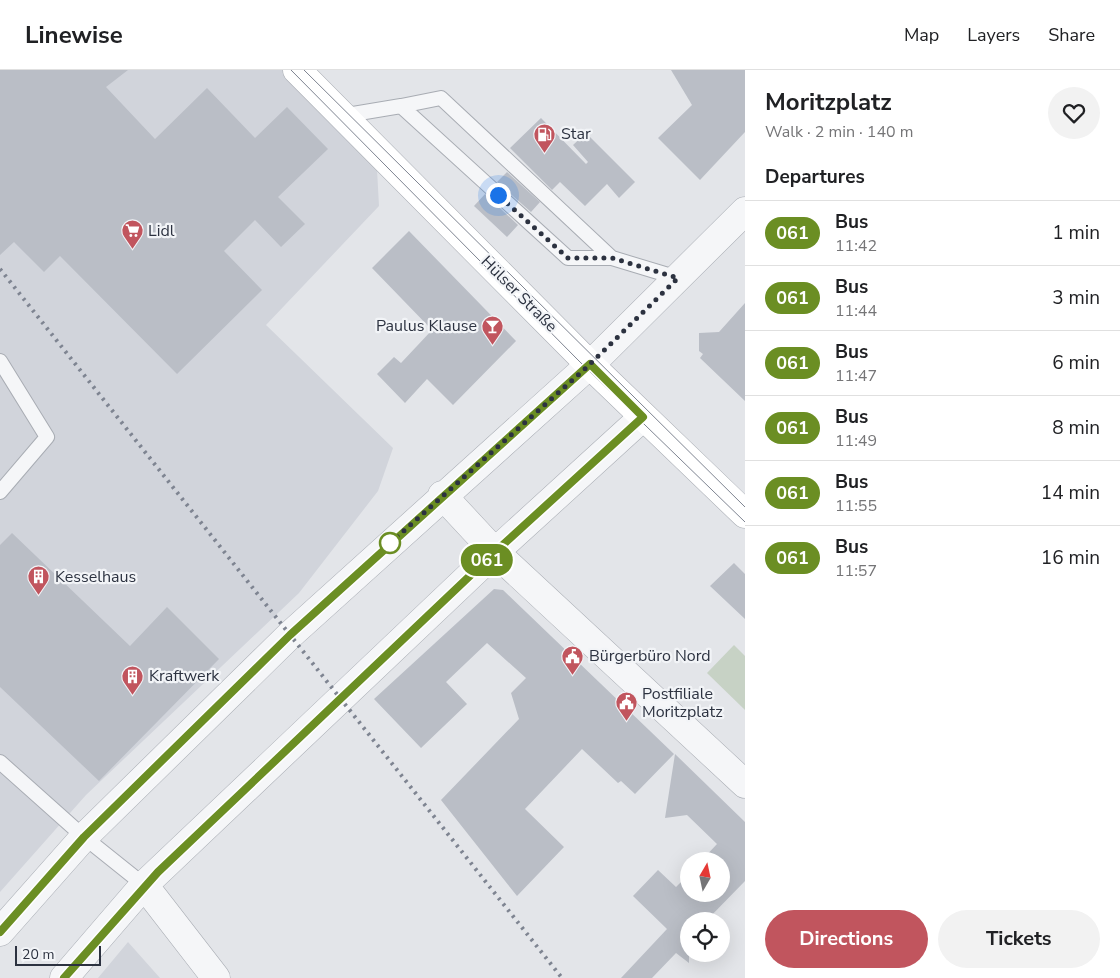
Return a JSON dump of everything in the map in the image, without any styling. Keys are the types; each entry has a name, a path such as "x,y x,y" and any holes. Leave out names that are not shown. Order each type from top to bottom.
{"street":[{"name":"Hülser Straße","path":"297,70 643,417 745,514"},
{"path":"0,932 84,837 290,635 442,495 590,364 745,211"},
{"path":"64,978 144,886 495,552 643,417"},
{"path":"442,495 495,552 745,784"},
{"path":"144,886 216,978"}],"lane":[{"path":"341,116 441,98 612,258"},
{"path":"401,106 568,258 612,258 678,278"},
{"path":"0,361 47,437 0,492"},
{"path":"0,762 84,837 144,886"}],"shaded area":[{"path":"0,70 293,70 376,151 379,206 266,325 393,448 378,491 299,593 86,795 0,892"},
{"path":"734,645 745,656 745,710 707,673"},
{"path":"128,942 160,978 98,978"}],"building":[{"path":"0,70 128,70 106,87 155,139 207,88 255,138 287,107 328,149 278,197 305,224 281,247 255,220 224,251 262,290 177,374 60,256 44,272 14,242 0,255"},
{"path":"671,70 745,70 745,132 700,180 658,138 692,105"},
{"path":"541,118 586,164 588,162 573,145 586,133 635,182 619,198 607,184 585,206 560,182 552,190 510,148"},
{"path":"507,172 540,202 531,212 497,182"},
{"path":"485,194 518,225 507,237 474,206"},
{"path":"409,231 516,341 453,405 427,379 405,403 377,374 394,357 401,363 432,330 372,268"},
{"path":"745,303 745,401 700,358 703,354 699,351 699,333 719,332"},
{"path":"12,533 130,646 167,607 219,659 99,781 0,687 0,545"},
{"path":"734,563 745,574 745,619 710,586"},
{"path":"494,589 503,590 674,754 635,794 621,781 618,783 582,749 525,809 564,847 517,896 441,800 519,719 511,693 526,678 487,643 446,682 467,704 421,748 374,699"},
{"path":"675,754 745,822 745,881 730,896 730,852 709,852 717,844 687,815 665,818"},
{"path":"658,870 676,887 680,883 680,902 725,902 715,912 680,912 680,956 676,953 652,978 621,978 667,929 633,896"}],"tram line":[{"path":"291,70 579,361 745,522"},
{"path":"304,70 745,507"}],"railway":[{"path":"0,269 562,978"}],"bus line":[{"name":"061","path":"0,932 84,837 290,635 442,495 590,364 643,417 495,552 158,872 64,978"}],"place":[{"name":"Star","path":"545,153"},
{"name":"Lidl","path":"132,250"},
{"name":"Paulus Klause","path":"493,345"},
{"name":"Kesselhaus","path":"39,596"},
{"name":"Bürgerbüro Nord","path":"573,675"},
{"name":"Kraftwerk","path":"133,695"},
{"name":"Postfiliale Moritzplatz","path":"626,722"}],"route":[{"path":"390,543 387,546 586,368 678,278 612,258 568,258 498,195"}]}
